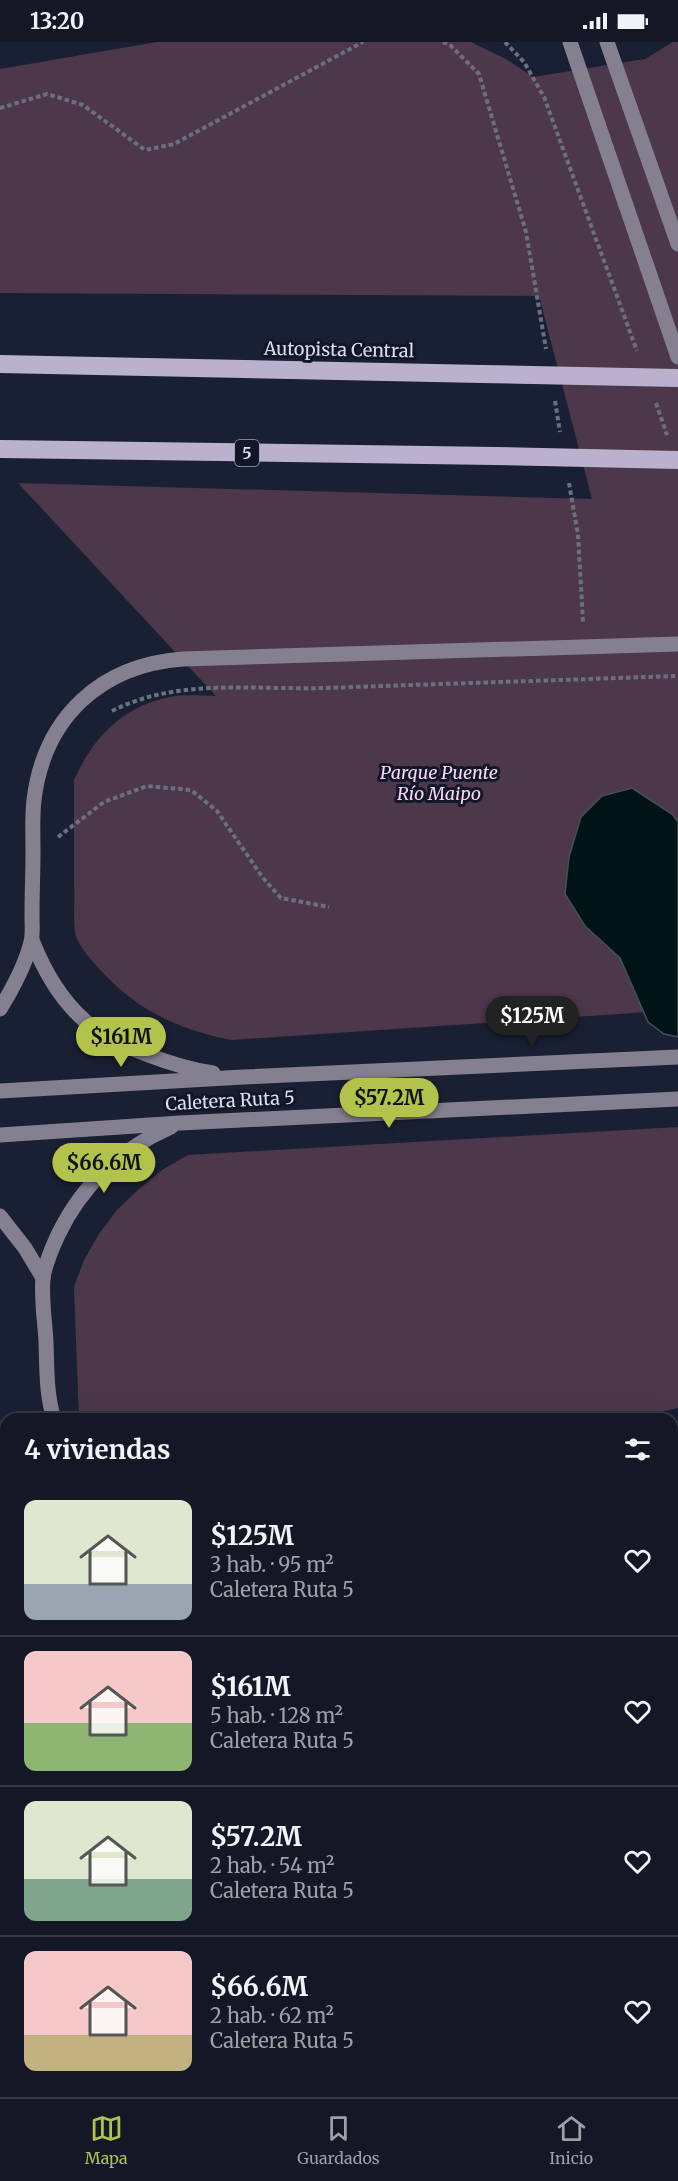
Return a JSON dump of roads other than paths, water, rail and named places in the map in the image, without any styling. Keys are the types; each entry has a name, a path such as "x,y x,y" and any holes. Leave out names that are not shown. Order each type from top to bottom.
{"highway":[{"name":"Autopista Central","path":"0,364 678,378"},
{"name":"5","path":"0,449 678,460"}],"main road":[{"path":"570,42 678,357"},
{"path":"607,42 678,244"},
{"path":"243,1077 210,1073 177,1065 116,1040 87,1022 66,1002 40,962 32,940 34,800 45,757 55,735 68,716 96,688 121,673 162,660 678,644"},
{"path":"0,1009 13,989 32,940"},
{"name":"Caletera Ruta 5","path":"0,1091 243,1077 678,1057"},
{"name":"Caletera Ruta 5","path":"0,1135 180,1123 678,1099"},
{"path":"53,1413 48,1394 43,1278 52,1248 65,1220 102,1172 126,1152 152,1135 180,1123"},
{"path":"0,1216 25,1248 43,1278"}],"park label":[{"name":"Parque Puente Río Maipo","path":"439,783"}]}
